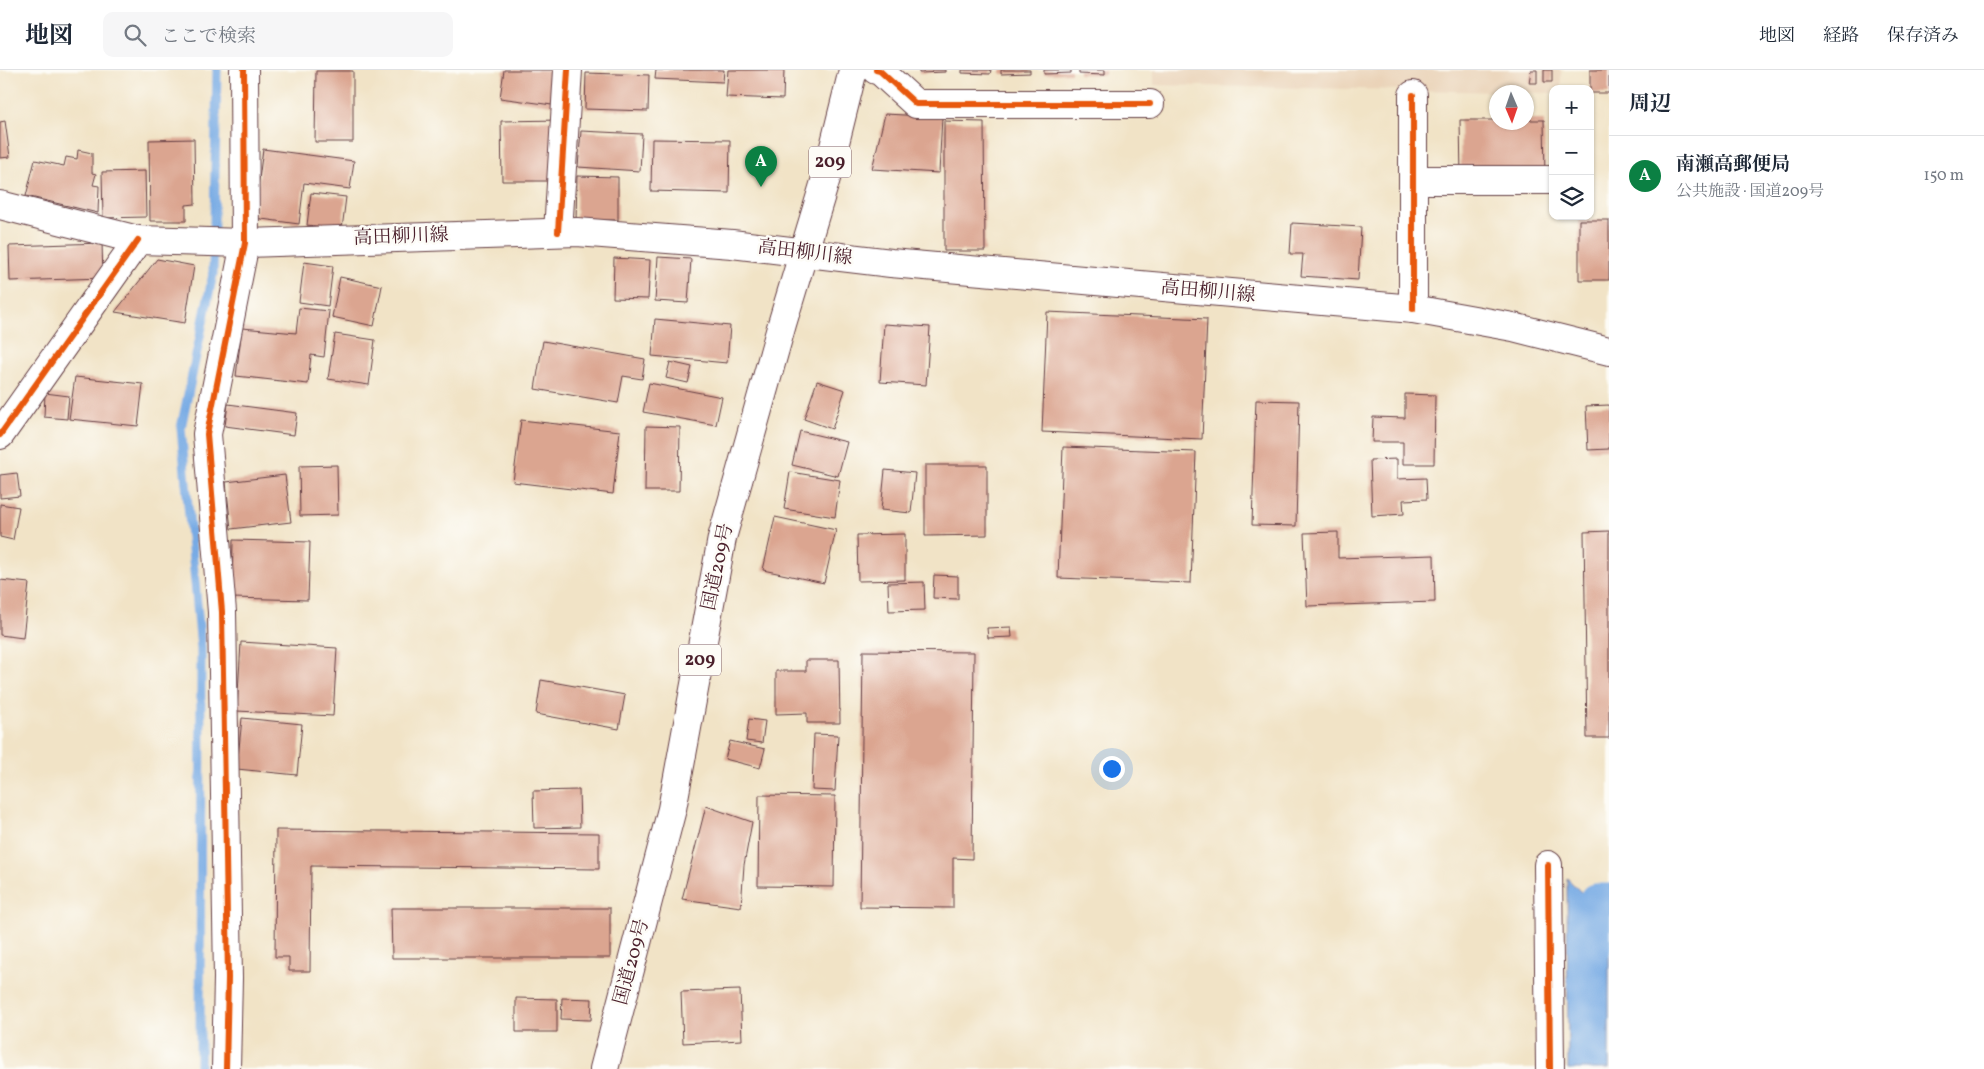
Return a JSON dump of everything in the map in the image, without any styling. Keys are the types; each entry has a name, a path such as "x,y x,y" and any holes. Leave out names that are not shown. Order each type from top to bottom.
{"main road":[{"path":"226,1069 228,978 222,612 207,434 235,242 244,70"},
{"path":"558,232 568,70"},
{"name":"国道209号","path":"604,1069 672,809 722,538 782,324 827,175 853,70"},
{"path":"876,70 880,71 916,104 1150,104"},
{"path":"1413,95 1413,309"},
{"path":"1413,180 1549,180"},
{"name":"高田柳川線","path":"0,205 138,240 235,242 577,232 722,243 891,263 1413,309 1513,327 1609,351"},
{"path":"0,435 138,240"},
{"path":"1548,865 1550,1069"}],"shaded area":[{"path":"1154,70 1561,70 1561,85 1549,85 1549,93 1534,93 1534,85 1489,85 1489,92 1154,85"}],"water":[{"path":"1567,878 1609,920 1609,1069 1568,1069"}],"building":[{"path":"504,70 557,70 567,107 500,98"},
{"path":"656,70 724,70 723,82 655,79"},
{"path":"728,70 784,70 783,99 726,97"},
{"path":"919,70 945,70 945,72 919,73"},
{"path":"962,70 991,70 990,74 962,73"},
{"path":"1001,70 1030,70 1030,73 1001,74"},
{"path":"1044,70 1071,70 1071,73 1044,74"},
{"path":"1079,70 1105,70 1105,75 1079,74"},
{"path":"1531,70 1537,70 1537,83 1529,83"},
{"path":"1544,70 1552,70 1552,82 1544,82"},
{"path":"1590,70 1609,70 1609,93 1594,93 1594,85 1590,85"},
{"path":"316,71 353,71 353,142 315,142"},
{"path":"586,73 649,75 648,111 585,109"},
{"path":"885,114 942,117 939,173 872,169"},
{"path":"561,120 562,181 502,181 501,121"},
{"path":"1460,120 1489,120 1489,130 1534,130 1534,120 1544,120 1545,177 1461,177"},
{"path":"5,121 10,157 0,158 0,122"},
{"path":"944,121 984,122 985,251 944,251"},
{"path":"581,131 642,134 640,171 578,167"},
{"path":"194,139 195,204 186,205 186,221 150,221 149,140"},
{"path":"652,139 730,140 729,193 651,191"},
{"path":"263,149 354,161 350,189 304,183 299,224 254,218"},
{"path":"78,150 92,153 92,173 96,174 93,185 99,186 98,213 26,196 35,160 64,166 66,157 77,159"},
{"path":"145,171 146,217 103,218 102,172"},
{"path":"577,176 618,177 618,220 576,220"},
{"path":"311,193 346,197 342,229 307,225"},
{"path":"1579,220 1609,220 1609,280 1579,280"},
{"path":"1292,223 1361,227 1358,280 1301,276 1303,254 1290,254"},
{"path":"102,243 103,278 10,281 9,246"},
{"path":"658,257 691,259 688,303 655,301"},
{"path":"614,258 650,260 648,299 613,298"},
{"path":"157,259 194,266 185,323 115,312"},
{"path":"304,262 333,266 328,306 299,302"},
{"path":"340,277 382,286 374,326 332,317"},
{"path":"299,308 329,311 324,357 311,355 308,384 236,376 242,328 296,333"},
{"path":"1047,312 1207,319 1202,439 1042,432"},
{"path":"655,319 730,326 727,363 652,356"},
{"path":"884,324 930,327 926,385 880,382"},
{"path":"335,334 375,340 369,385 328,379"},
{"path":"543,341 645,359 642,379 623,376 618,403 535,389"},
{"path":"670,362 692,367 688,383 666,378"},
{"path":"75,377 143,384 138,426 69,419"},
{"path":"817,381 845,390 832,429 804,419"},
{"path":"649,383 722,397 716,425 643,412"},
{"path":"45,393 69,396 67,419 44,417"},
{"path":"1405,394 1435,395 1434,464 1403,464 1403,442 1372,442 1373,417 1405,418"},
{"path":"1256,400 1299,401 1296,526 1252,525"},
{"path":"228,404 297,413 294,435 225,426"},
{"path":"1609,405 1609,449 1588,450 1586,406"},
{"path":"521,420 620,431 613,494 513,482"},
{"path":"646,426 680,427 679,491 645,491"},
{"path":"800,431 847,442 838,476 792,465"},
{"path":"1063,447 1196,452 1191,583 1058,578"},
{"path":"1397,459 1397,479 1426,478 1427,499 1403,500 1404,514 1372,516 1370,460"},
{"path":"337,465 338,515 300,516 299,466"},
{"path":"925,465 987,465 987,535 925,536"},
{"path":"885,470 915,473 911,513 881,510"},
{"path":"790,472 840,480 835,517 784,509"},
{"path":"17,473 20,496 0,498 0,475"},
{"path":"285,475 291,522 231,529 226,482"},
{"path":"0,504 19,507 13,540 0,537"},
{"path":"775,517 836,530 824,583 763,570"},
{"path":"1609,531 1609,738 1587,738 1584,532"},
{"path":"1338,532 1338,558 1434,555 1435,602 1307,606 1304,533"},
{"path":"905,534 905,580 858,581 857,535"},
{"path":"233,540 310,542 308,600 232,598"},
{"path":"934,575 958,576 958,599 933,598"},
{"path":"0,580 29,583 23,638 0,635"},
{"path":"924,582 925,610 889,611 888,583"},
{"path":"1011,627 1012,637 988,638 987,628"},
{"path":"241,642 337,648 333,716 237,711"},
{"path":"863,651 974,652 972,859 953,858 953,908 860,907"},
{"path":"806,660 839,660 840,723 807,723 807,713 776,714 776,671 806,671"},
{"path":"541,680 625,695 619,729 536,714"},
{"path":"242,718 302,724 297,775 237,769"},
{"path":"749,719 765,721 762,743 746,741"},
{"path":"814,734 838,735 835,791 812,790"},
{"path":"730,741 765,749 760,768 725,759"},
{"path":"579,790 580,827 534,828 533,791"},
{"path":"759,795 835,796 834,887 758,886"},
{"path":"706,806 752,822 744,865 741,907 682,899"},
{"path":"276,830 599,833 599,869 311,866 310,971 289,971 289,957 275,957"},
{"path":"391,908 610,908 610,958 392,958"},
{"path":"740,990 742,1040 683,1043 681,992"},
{"path":"516,998 557,999 557,1032 516,1032"},
{"path":"562,998 592,999 591,1020 561,1019"}],"waterway":[{"path":"200,1069 201,648 181,428 213,274 217,70"},
{"path":"1595,948 1595,899 1609,899"}],"cycle path":[{"path":"226,1069 228,978 222,612 207,434 245,243 244,70"},
{"path":"558,232 568,70"},
{"path":"876,70 880,71 916,104 1150,104"},
{"path":"1413,95 1413,309"},
{"path":"0,435 138,240"},
{"path":"1548,865 1550,1069"}],"place":[{"name":"南瀬高郵便局","path":"761,187"}]}
